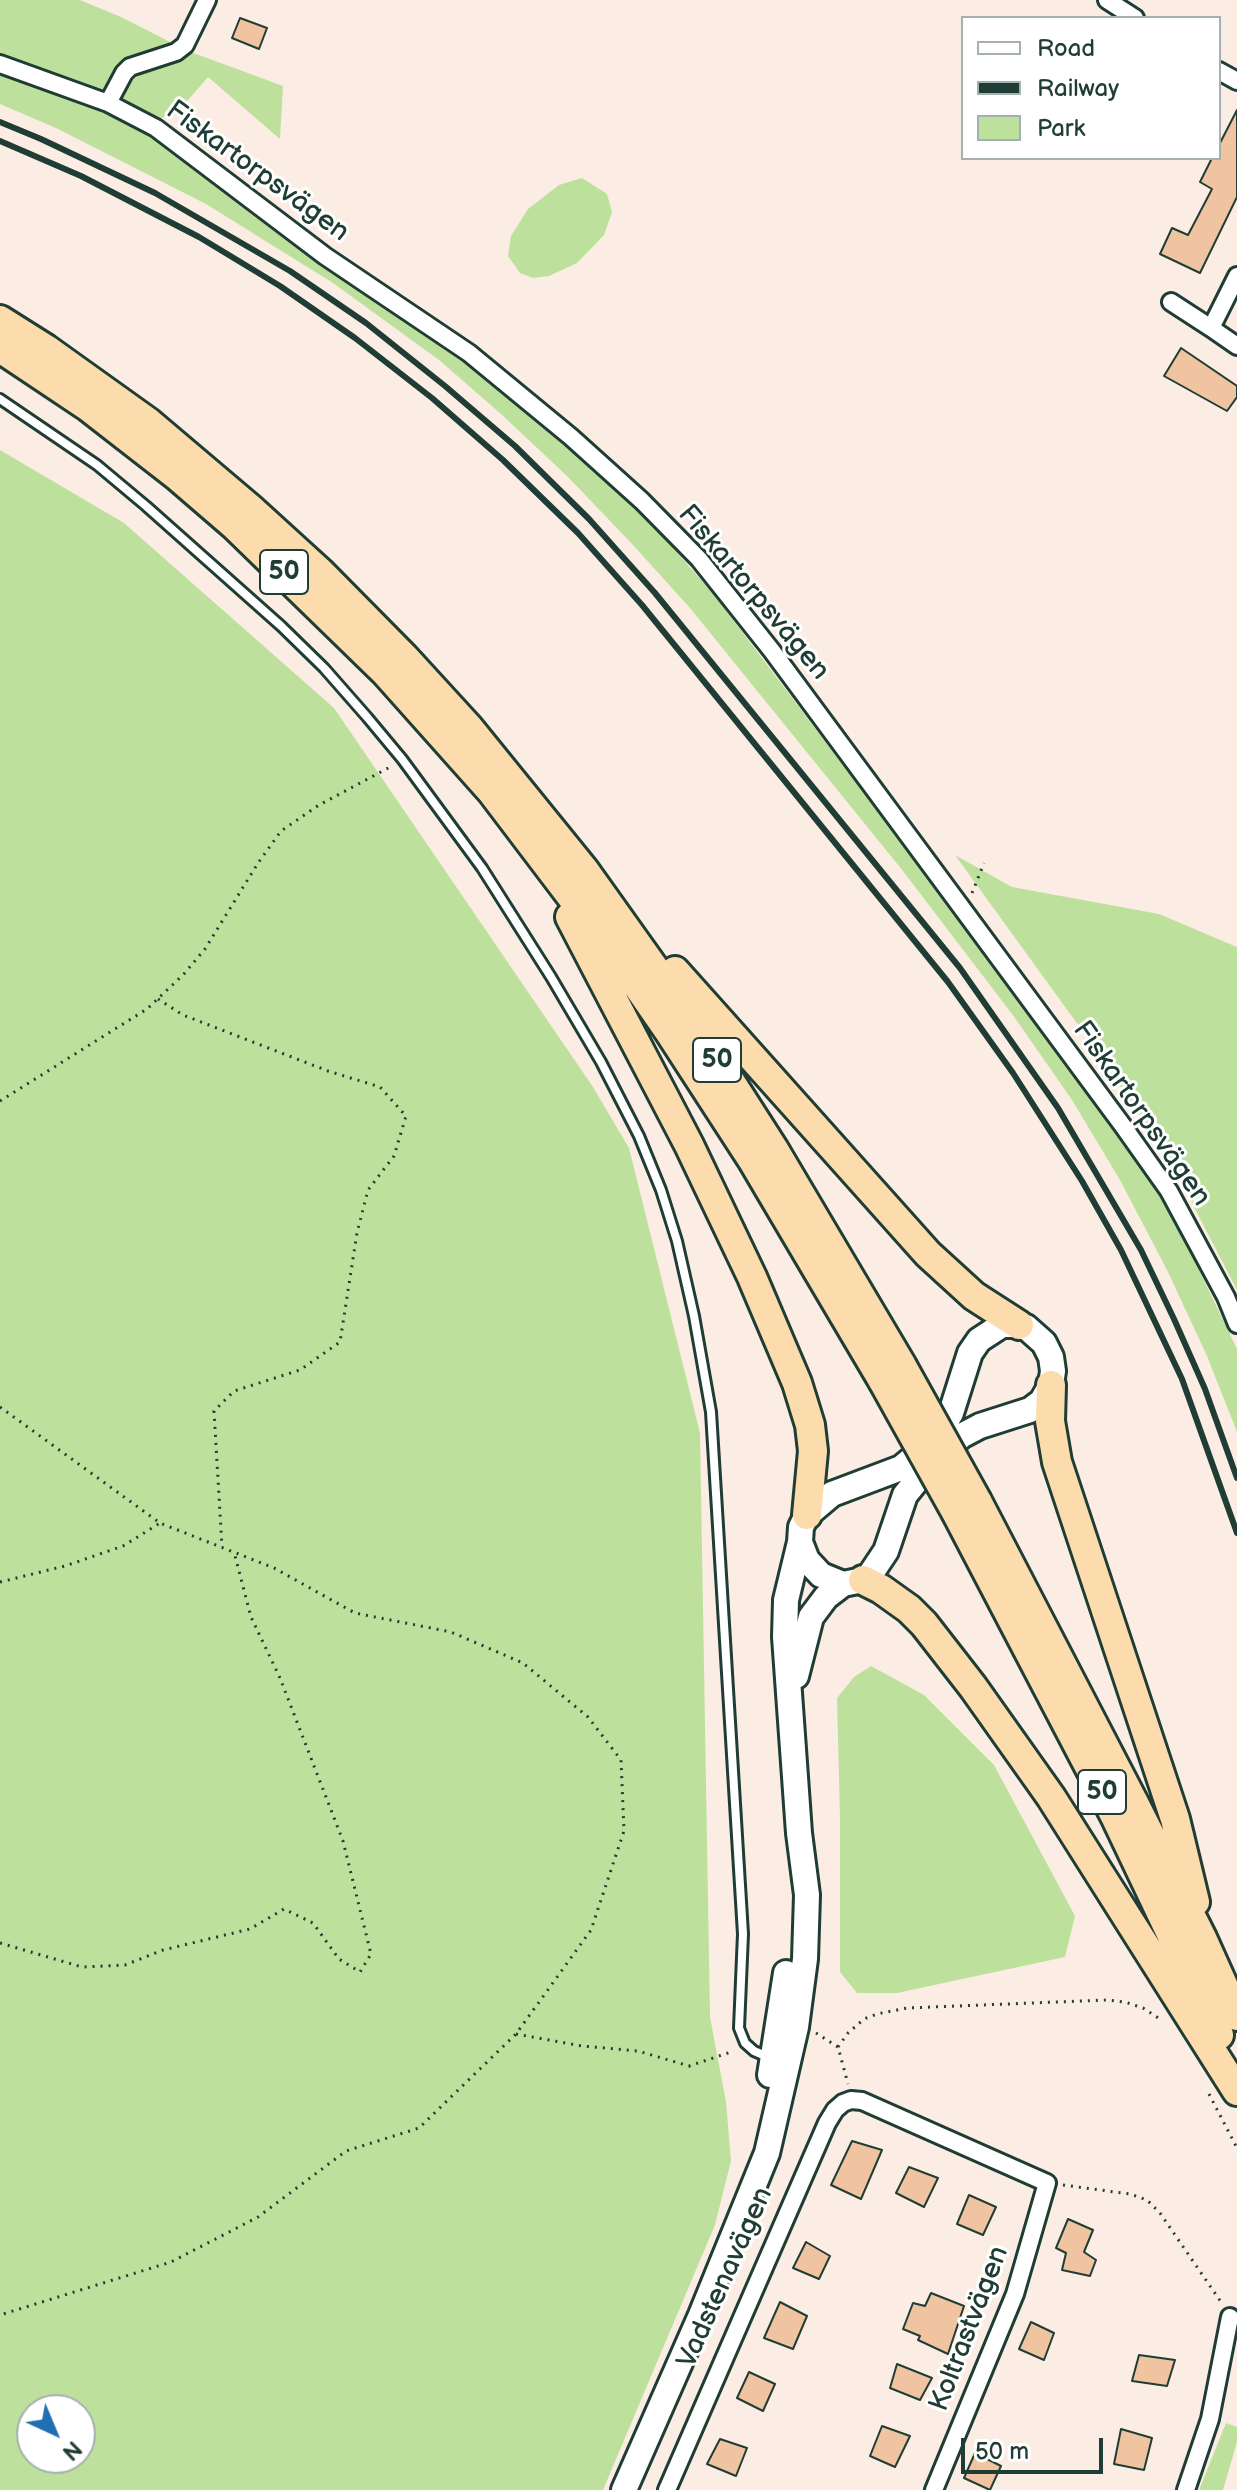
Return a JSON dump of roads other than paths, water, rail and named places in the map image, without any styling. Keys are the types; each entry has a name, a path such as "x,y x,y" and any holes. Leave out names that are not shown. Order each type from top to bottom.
{"highway":[{"name":"50","path":"0,320 148,422 320,572 469,728 585,871 738,1091 839,1257 892,1374 1202,1938 1237,2016"},
{"name":"50","path":"0,348 87,406 235,526 385,672 461,756 529,839 621,962 717,1105 819,1269 892,1374"},
{"path":"529,839 689,1145 752,1277 797,1383 810,1425 813,1451 803,1528"},
{"path":"585,871 928,1254 974,1296 1019,1325"},
{"path":"1051,1385 1050,1421 1057,1462 1175,1819 1202,1938"},
{"name":"50","path":"967,1508 1237,2075"},
{"name":"50","path":"853,1582 881,1589 909,1609 973,1687 1051,1797 1237,2091"}],"main road":[{"path":"853,1582 821,1575 813,1568 807,1560 803,1528 832,1494 901,1468 924,1449 951,1413 970,1353 979,1340 1002,1325 1019,1325 1032,1331 1044,1343 1051,1357 1051,1385"},
{"name":"Vadstenavägen","path":"791,1698 811,1617 826,1597 879,1564 905,1495 931,1463 961,1436 980,1426 1030,1410 1042,1401 1051,1385"},
{"name":"Vadstenavägen","path":"624,2490 701,2315 767,2153 781,2059 805,1959 807,1895 799,1833 785,1637 786,1600 803,1528"}],"street":[{"path":"108,103 130,67 176,52 185,45 207,0"},
{"path":"1107,0 1132,16"},
{"name":"Fiskartorpsvägen","path":"0,64 108,103 156,128 325,256 469,353 571,437 642,501 699,559 772,651 1169,1191 1226,1297 1237,1324"},
{"path":"1211,328 1237,276"},
{"path":"1171,302 1237,346"},
{"name":"Vadstenavägen","path":"667,2490 827,2123 843,2103 851,2100 874,2106 1047,2183"},
{"name":"Koltrastvägen","path":"934,2490 1015,2294 1047,2183"},
{"path":"1186,2490 1210,2419 1230,2317"}],"lane":[{"path":"0,399 97,465 212,563 324,668 402,759 482,868 601,1062 639,1136 677,1241 711,1412 743,1934 739,2028 745,2043 754,2051 781,2059"}],"railway":[{"path":"0,122 155,193 290,271 366,323 445,386 515,446 589,519 655,593 960,968 1058,1108 1141,1250 1205,1389 1237,1478"},
{"path":"0,141 81,176 199,237 280,286 355,338 432,398 503,460 578,533 642,605 948,982 1013,1073 1082,1181 1121,1250 1182,1379 1237,1533"}]}
